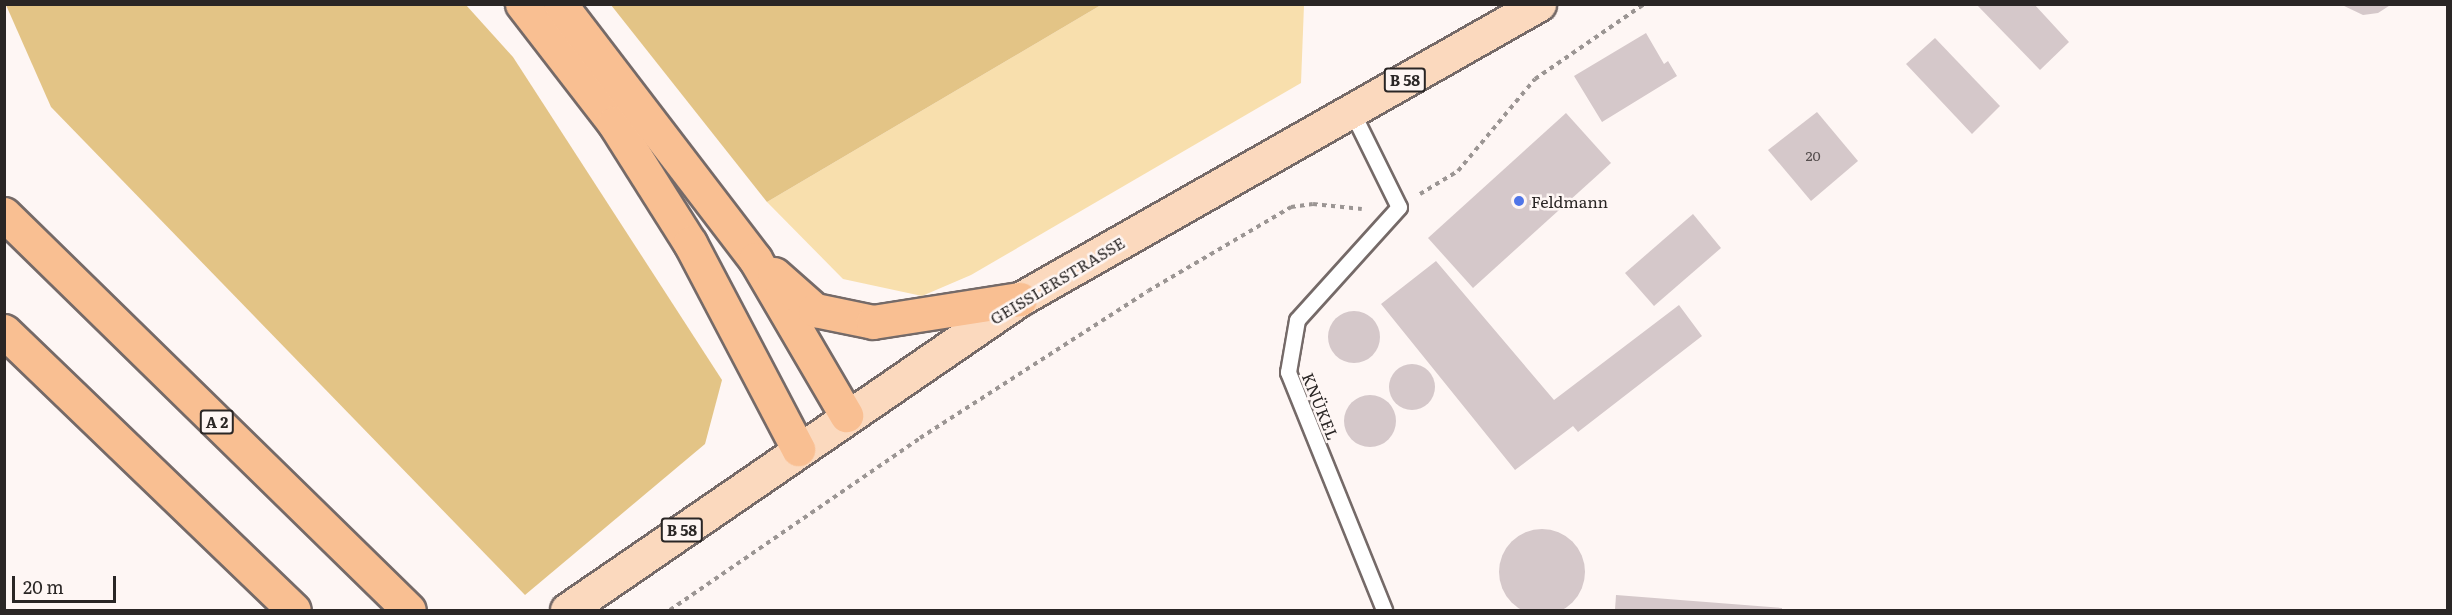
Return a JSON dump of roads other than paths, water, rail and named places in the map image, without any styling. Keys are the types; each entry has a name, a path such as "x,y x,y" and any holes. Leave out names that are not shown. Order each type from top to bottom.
{"highway":[{"path":"522,4 614,123 690,243 798,449"},
{"path":"560,4 755,259 846,415"},
{"path":"4,201 15,224"},
{"name":"A 2","path":"15,224 409,610"},
{"path":"755,259 815,310 873,322 1020,299"},
{"path":"4,331 294,610"},
{"path":"4,341 45,371"}],"main road":[{"name":"GEISSLERSTRASSE","path":"567,610 846,415 1020,299 1539,4"}],"lane":[{"name":"KNÜKEL","path":"1351,110 1398,207 1297,320 1288,372 1384,610"}],"place":[{"name":"Feldmann","path":"1519,201"}]}
